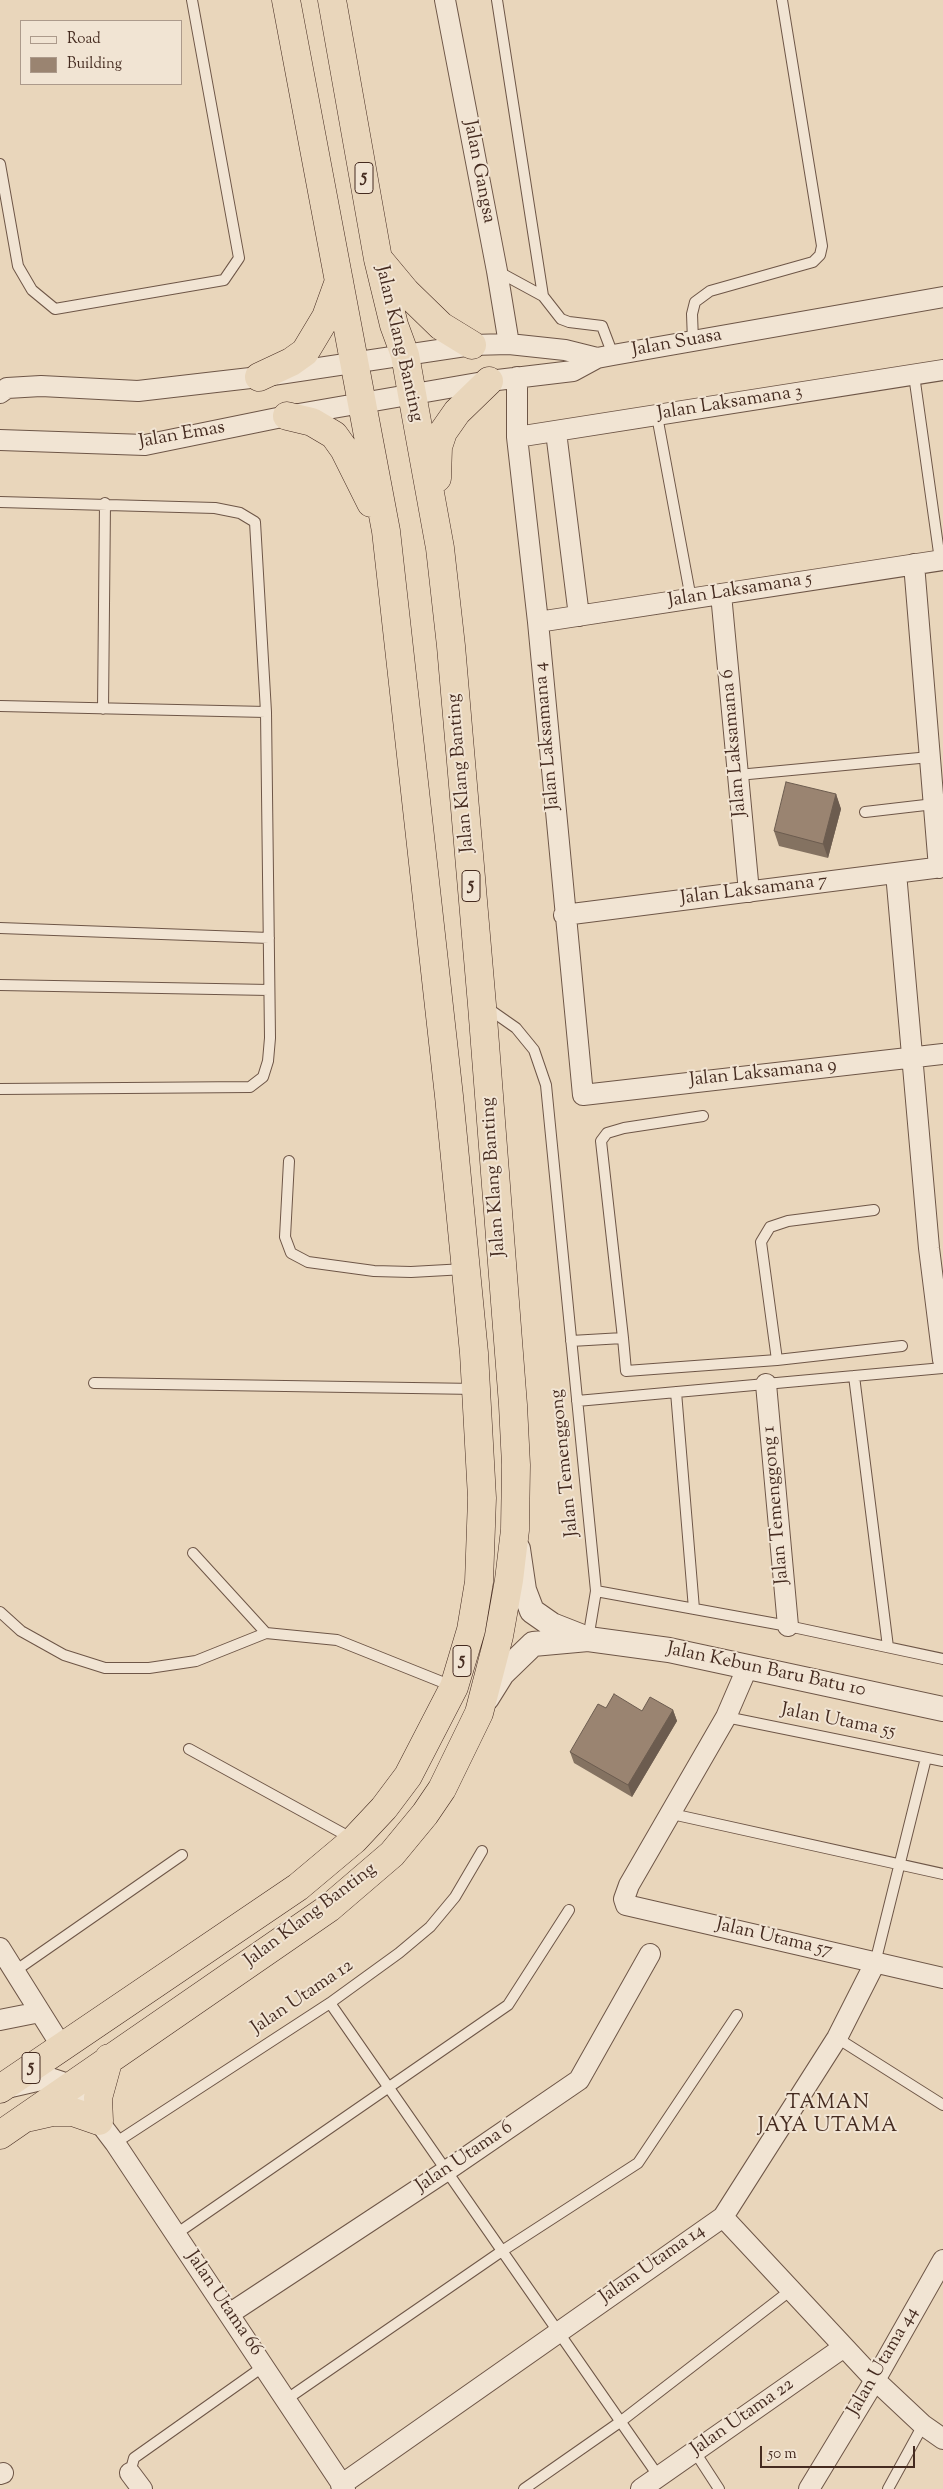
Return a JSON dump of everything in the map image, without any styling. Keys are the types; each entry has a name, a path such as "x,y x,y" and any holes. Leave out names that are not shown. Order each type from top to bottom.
{"highway":[{"name":"Jalan Klang Banting","path":"0,2090 298,1887 354,1840 384,1808 408,1776 454,1687 471,1630 479,1582 482,1498 477,1389 466,1269 386,531 286,0"},
{"name":"Jalan Klang Banting","path":"0,2135 71,2084 329,1908 392,1854 425,1814 442,1789 479,1713 499,1636 515,1530 513,1405 482,1005 463,796 458,712 440,548 405,355 394,325 378,259 332,0"},
{"path":"378,259 406,292 441,326 472,345"},
{"path":"259,377 291,362 305,352 326,317 339,281"},
{"path":"440,548 436,470 438,447 444,432 457,412 489,381"},
{"path":"287,416 312,422 334,434 344,449 386,531"},
{"path":"24,2118 52,2112 73,2112 99,2121 98,2098 110,2058"}],"street":[{"name":"Jalan Gangsa","path":"445,0 497,271 509,344"},
{"name":"Jalan Suasa","path":"362,404 489,381 573,371 605,356 943,297"},
{"path":"0,393 7,388 41,386 138,391 259,377 472,345 509,344 605,356"},
{"name":"Jalan Laksamana 3","path":"517,437 943,370"},
{"name":"Jalan Laksamana 4","path":"517,377 517,437 538,622 564,914 583,1095"},
{"name":"Jalan Emas","path":"0,440 145,445 287,416 362,404"},
{"path":"556,432 579,616"},
{"name":"Jalan Laksamana 5","path":"538,622 942,560"},
{"path":"914,564 941,867"},
{"name":"Jalan Laksamana 6","path":"721,594 749,892"},
{"name":"Jalan Laksamana 7","path":"564,914 941,867"},
{"path":"896,873 912,1058 936,1247 943,1360"},
{"name":"Jalan Laksamana 9","path":"583,1095 943,1054"},
{"name":"Jalan Temenggong 1","path":"766,1384 788,1626"},
{"path":"515,1530 524,1590 532,1612 552,1625 588,1638"},
{"path":"479,1713 502,1674 533,1644 588,1638"},
{"name":"Jalan Kebun Baru Batu 10","path":"588,1638 669,1650 943,1709"},
{"path":"672,1814 726,1717 748,1666"},
{"name":"Jalan Utama 57","path":"672,1814 629,1885 624,1900 626,1905 943,1978"},
{"path":"0,1948 62,2046"},
{"name":"Jalan Utama 6","path":"229,2314 446,2171 579,2080 650,1954"},
{"name":"Jalam Utama 14","path":"343,2487 558,2332 723,2217 838,2038 875,1962"},
{"path":"0,2020 40,2012"},
{"path":"0,2090 50,2078 71,2084"},
{"name":"Jalan Utama 66","path":"71,2084 115,2143 287,2399 343,2487"},
{"path":"723,2217 875,2380 923,2425 943,2439"},
{"name":"Jalan Utama 44","path":"809,2489 875,2380 943,2260"},
{"name":"Jalan Utama 22","path":"641,2489 844,2347"}],"lane":[{"path":"0,164 5,212 18,266 32,290 55,309 224,280 239,258 192,0"},
{"path":"497,0 543,296"},
{"path":"693,341 692,314 695,302 710,291 813,262 820,255 822,246 782,0"},
{"path":"497,271 543,296 561,319 569,322 602,326 605,356"},
{"path":"914,375 942,560"},
{"path":"657,416 691,599"},
{"path":"0,502 215,508 240,513 255,522 266,712 270,1038 268,1061 262,1077 250,1087 0,1089"},
{"path":"103,709 105,504"},
{"path":"0,706 266,712"},
{"path":"738,775 930,758"},
{"path":"865,812 934,804"},
{"path":"0,928 269,938"},
{"path":"0,985 269,990"},
{"name":"Jalan Temenggong","path":"482,1005 516,1028 534,1050 546,1085 596,1590 588,1638"},
{"path":"703,1116 624,1128 606,1133 601,1142 626,1372 777,1360 902,1346"},
{"path":"289,1161 285,1238 291,1253 308,1262 374,1271 411,1272 466,1269"},
{"path":"777,1360 761,1242 770,1227 788,1221 874,1210"},
{"path":"571,1341 623,1338"},
{"path":"577,1401 943,1368"},
{"path":"854,1376 888,1647"},
{"path":"94,1384 477,1389"},
{"path":"676,1392 694,1609"},
{"path":"192,1553 266,1633"},
{"path":"596,1590 788,1626 943,1659"},
{"path":"0,1612 21,1631 56,1650 105,1668 150,1668 196,1661 266,1633 337,1640 454,1687"},
{"name":"Jalan Utama 55","path":"726,1717 943,1761"},
{"path":"190,1749 354,1840"},
{"path":"875,1962 926,1758"},
{"path":"672,1814 943,1874"},
{"name":"Jalan Utama 12","path":"115,2143 330,2003 430,1927 455,1897 482,1852"},
{"path":"15,1971 182,1855"},
{"path":"176,2234 508,2005 569,1910"},
{"path":"330,2003 659,2477"},
{"path":"287,2399 502,2251 638,2163 738,2015"},
{"path":"838,2038 943,2105"},
{"path":"524,2489 620,2422 791,2290"},
{"path":"134,2483 134,2458 264,2366"},
{"path":"888,2489 923,2425"},
{"path":"695,2452 719,2489"}],"building":[{"path":"786,782 836,794 823,844 774,831"},
{"path":"614,1694 642,1711 650,1697 673,1710 628,1785 570,1752 598,1704 606,1708"}],"district":[{"name":"TAMAN JAYA UTAMA","path":"828,2116"}]}
